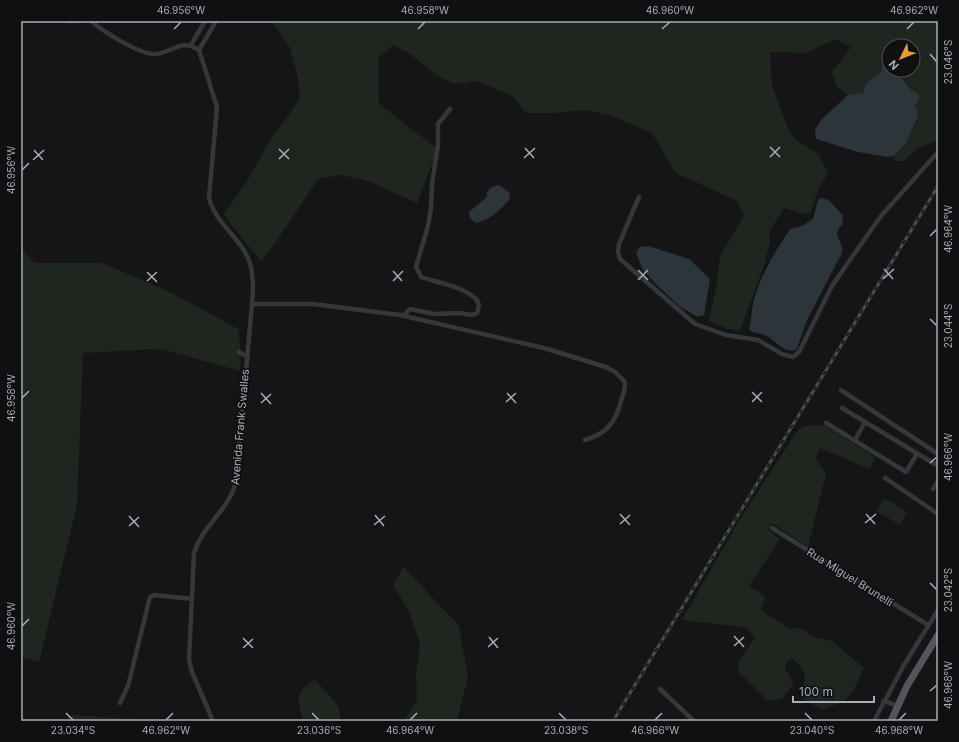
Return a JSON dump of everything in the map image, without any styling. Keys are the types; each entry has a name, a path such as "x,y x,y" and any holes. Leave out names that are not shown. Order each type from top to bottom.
{"main road":[{"path":"890,721 896,705 938,635"}],"street":[{"path":"68,21 80,21"},
{"path":"91,21 131,46 156,54 181,44 191,46 199,50 216,21"},
{"path":"191,46 205,21"},
{"name":"Avenida Frank Swalles","path":"199,50 217,107 208,198 213,211 246,254 250,263 253,278 236,482 232,496 197,543 194,553 190,659 192,672 213,721"},
{"path":"403,316 410,309 434,314 460,313 471,315 477,313 479,306 476,299 468,293 421,277 417,272 416,267 428,226 431,208 432,184 438,145 438,124 450,109"},
{"path":"639,197 619,244 618,252 620,259 695,324 726,335 754,339 782,354 793,357 799,352 832,286 880,216 938,152"},
{"path":"252,304 313,304 403,316 544,348 606,367 622,377 625,386 614,421 602,434 585,440"},
{"name":"Avenida Frank Swalles","path":"239,352 246,356"},
{"path":"842,390 938,454"},
{"path":"842,408 938,466"},
{"path":"855,440 865,422"},
{"path":"826,423 906,472 917,454"},
{"path":"885,478 938,514"},
{"path":"933,489 938,481"},
{"name":"Rua Miguel Brunelli","path":"772,528 928,626"},
{"path":"120,703 128,686 150,597 154,595 192,599"},
{"path":"874,721 883,701 938,610"},
{"path":"660,689 694,721"},
{"path":"883,701 896,705"}],"shaded area":[{"path":"272,21 938,21 938,138 936,141 916,149 904,161 893,161 894,156 906,143 917,120 915,107 918,93 911,90 902,78 921,78 921,38 881,38 880,74 872,77 863,93 848,95 836,86 832,72 851,47 836,39 806,53 770,52 772,86 787,126 794,138 818,154 828,173 818,190 810,214 784,208 769,232 770,241 764,266 740,331 726,328 709,321 716,288 720,256 744,216 737,201 676,173 652,133 612,116 586,110 554,113 526,113 514,97 477,81 454,84 436,75 410,54 393,45 378,58 379,104 438,149 417,203 368,181 341,175 318,179 275,243 261,261 224,214 247,181 271,139 300,99 298,79 290,48"},
{"path":"881,71 881,78 902,78 911,90 918,93 919,98 915,107 918,112 917,119 906,143 894,156 888,157 858,152 816,139 815,129 822,119 848,95 863,93 868,81 880,74"},
{"path":"499,185 509,192 510,199 487,219 477,223 472,220 469,216 469,212 488,196 486,194 490,189"},
{"path":"820,198 829,200 843,216 842,225 837,232 842,253 807,320 796,350 791,351 780,346 771,338 763,334 753,332 749,329 753,304 763,274 784,238 790,229 802,226 813,219 818,200"},
{"path":"648,246 689,259 710,279 704,315 698,317 679,306 643,270 636,253 639,247"},
{"path":"21,249 35,263 102,263 168,291 238,329 241,352 240,371 161,349 83,353 77,505 39,662 21,657"},
{"path":"824,425 875,457 870,469 820,448 815,458 826,473 808,547 772,523 768,530 780,539 749,586 765,597 761,610 790,629 799,628 815,637 832,641 864,668 853,691 843,702 821,710 800,696 805,675 801,667 792,658 787,661 785,669 794,683 782,699 768,701 739,672 738,663 755,637 744,627 682,620 743,514 798,430 805,426"},
{"path":"884,498 907,512 900,525 876,511"},
{"path":"404,567 459,626 468,677 457,721 404,721 417,700 416,675 420,644 409,611 393,585"},
{"path":"315,680 336,704 339,709 340,721 303,721 299,702 300,693"},
{"path":"72,715 144,720 152,721 65,721"}],"railway":[{"path":"613,721 938,186"}]}
